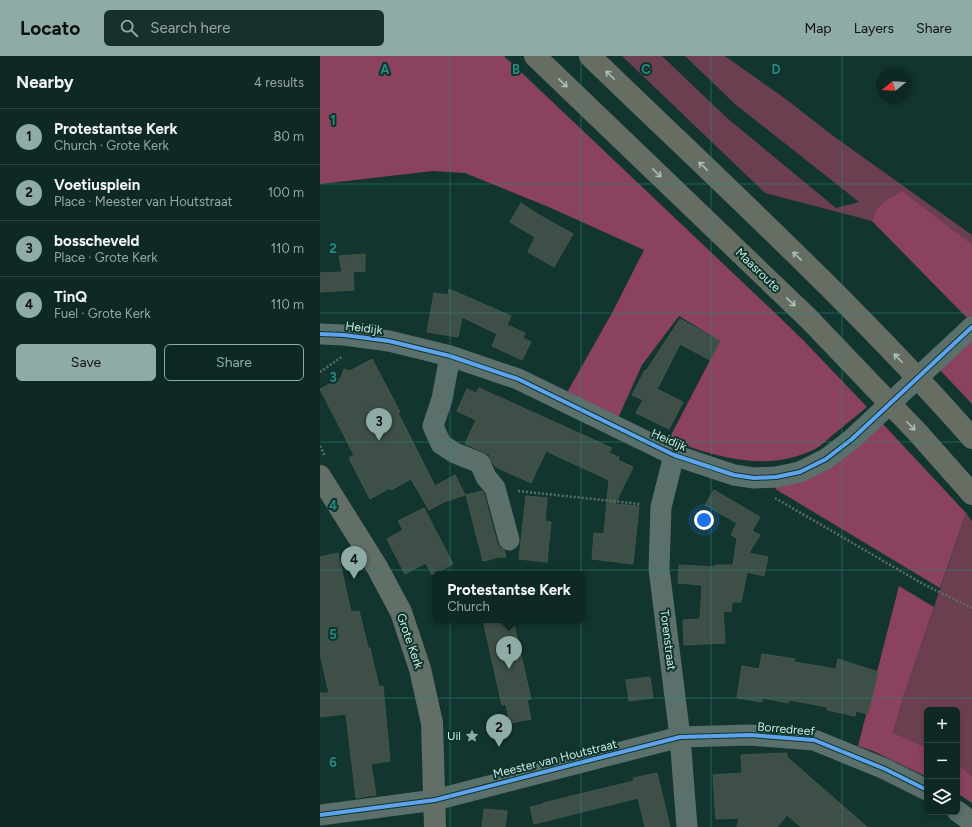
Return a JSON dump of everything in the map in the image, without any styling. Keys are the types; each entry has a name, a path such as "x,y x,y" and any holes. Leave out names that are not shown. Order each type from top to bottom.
{"highway":[{"name":"Maasroute","path":"535,56 809,319 918,433 972,494"},
{"path":"590,56 838,295 972,438"}],"main road":[{"name":"Grote Kerk","path":"320,476 377,566 401,612 420,669 432,723 436,800 435,827"}],"street":[{"name":"Heidijk","path":"320,334 344,335 389,341 450,356 518,379 674,455 734,475 754,478 776,477 800,472 826,459 852,439 965,333"},
{"path":"450,356 442,399 433,426 441,444 480,464 486,477 495,488 509,540"},
{"name":"Torenstraat","path":"674,455 660,507 658,569 680,737 687,827"},
{"name":"Borredreef","path":"680,737 750,736 814,740 885,769 924,788"},
{"name":"Meester van Houtstraat","path":"320,815 436,800 680,737"},
{"path":"960,813 972,822"}],"path":[{"path":"320,372 344,356"},
{"path":"754,478 771,496 923,584 972,608"},
{"path":"495,488 660,507"}],"shaded area":[{"path":"320,56 504,56 772,310 867,407 817,448 799,456 781,460 743,460 724,457 669,439 720,341 679,316 642,365 618,418 565,396 612,313 644,250 551,208 465,173 433,171 320,184"},
{"path":"622,56 662,56 727,118 836,208 859,202 735,104 685,56 725,56 972,235 972,283 874,214 872,221 765,193"},
{"path":"902,191 972,245 971,322 872,221 880,206"},
{"path":"972,340 972,404 939,369"},
{"path":"882,423 966,513 940,588 777,490 772,485"},
{"path":"966,513 972,521 972,776 960,766 960,707 924,707 924,747 893,734 904,695"},
{"path":"899,586 934,607 904,695 893,733 924,747 924,776 873,751 858,746"},
{"path":"960,766 972,776 972,803 960,795"}],"building":[{"path":"521,203 573,234 554,267 528,252 535,237 510,222"},
{"path":"365,254 365,271 353,272 354,290 320,292 320,273 342,272 339,256"},
{"path":"449,289 511,316 507,325 525,333 523,338 531,342 522,360 492,346 497,334 462,317 458,337 427,332 434,293 448,295"},
{"path":"680,319 720,341 710,360 680,344 657,389 683,402 669,429 636,413 643,400 632,395 645,370 646,371"},
{"path":"372,359 400,412 398,413 435,486 455,475 465,495 444,502 429,510 411,479 370,499 349,458 354,455 320,389 341,378 344,369 350,371"},
{"path":"479,388 612,448 609,453 619,457 618,460 633,467 615,504 639,506 633,564 592,559 594,533 604,534 609,480 546,451 531,483 498,468 494,465 489,456 491,455 465,444 476,420 457,411 467,389 476,393"},
{"path":"714,490 760,517 752,531 760,535 749,553 768,557 764,576 747,572 741,602 732,602 731,612 723,611 725,643 684,645 683,620 700,619 702,585 678,583 679,565 714,567 716,565 733,565 737,538 731,535 737,523 705,505"},
{"path":"482,491 497,543 500,548 504,550 506,557 483,561 466,495"},
{"path":"526,496 547,498 545,521 551,522 547,562 519,559"},
{"path":"424,508 453,564 440,571 433,571 432,575 426,563 405,574 387,539 403,530 398,521"},
{"path":"338,553 351,612 359,611 368,648 370,648 379,687 383,686 390,761 371,764 376,795 356,798 346,714 320,717 320,693 329,693 320,654 320,557"},
{"path":"484,623 514,623 531,699 527,700 531,719 510,723 506,704 502,705"},
{"path":"762,654 795,659 794,662 836,669 838,659 878,672 868,714 856,711 855,716 827,710 828,707 789,700 788,703 763,698 762,702 737,698 742,666 759,669"},
{"path":"650,677 653,698 629,701 626,680"},
{"path":"787,753 787,757 867,827 801,827 787,815 777,827 737,827 739,818 716,819 713,775 742,773 741,755"},
{"path":"657,773 670,827 645,827 638,798 534,824 530,807 634,781 633,778"},
{"path":"484,809 507,811 505,827 482,827"}],"cycle path":[{"path":"320,334 344,335 389,341 450,356 518,379 674,455 734,475 754,478 776,477 800,472 826,459 852,439 972,327"},
{"path":"320,815 435,800 680,737 750,735 814,740 885,769 924,788"}],"place":[{"name":"bosscheveld","path":"379,441"},
{"name":"TinQ","path":"354,579"},
{"name":"Protestantse Kerk","path":"509,669"},
{"name":"Uil","path":"472,736"},
{"name":"Voetiusplein","path":"499,747"}]}
